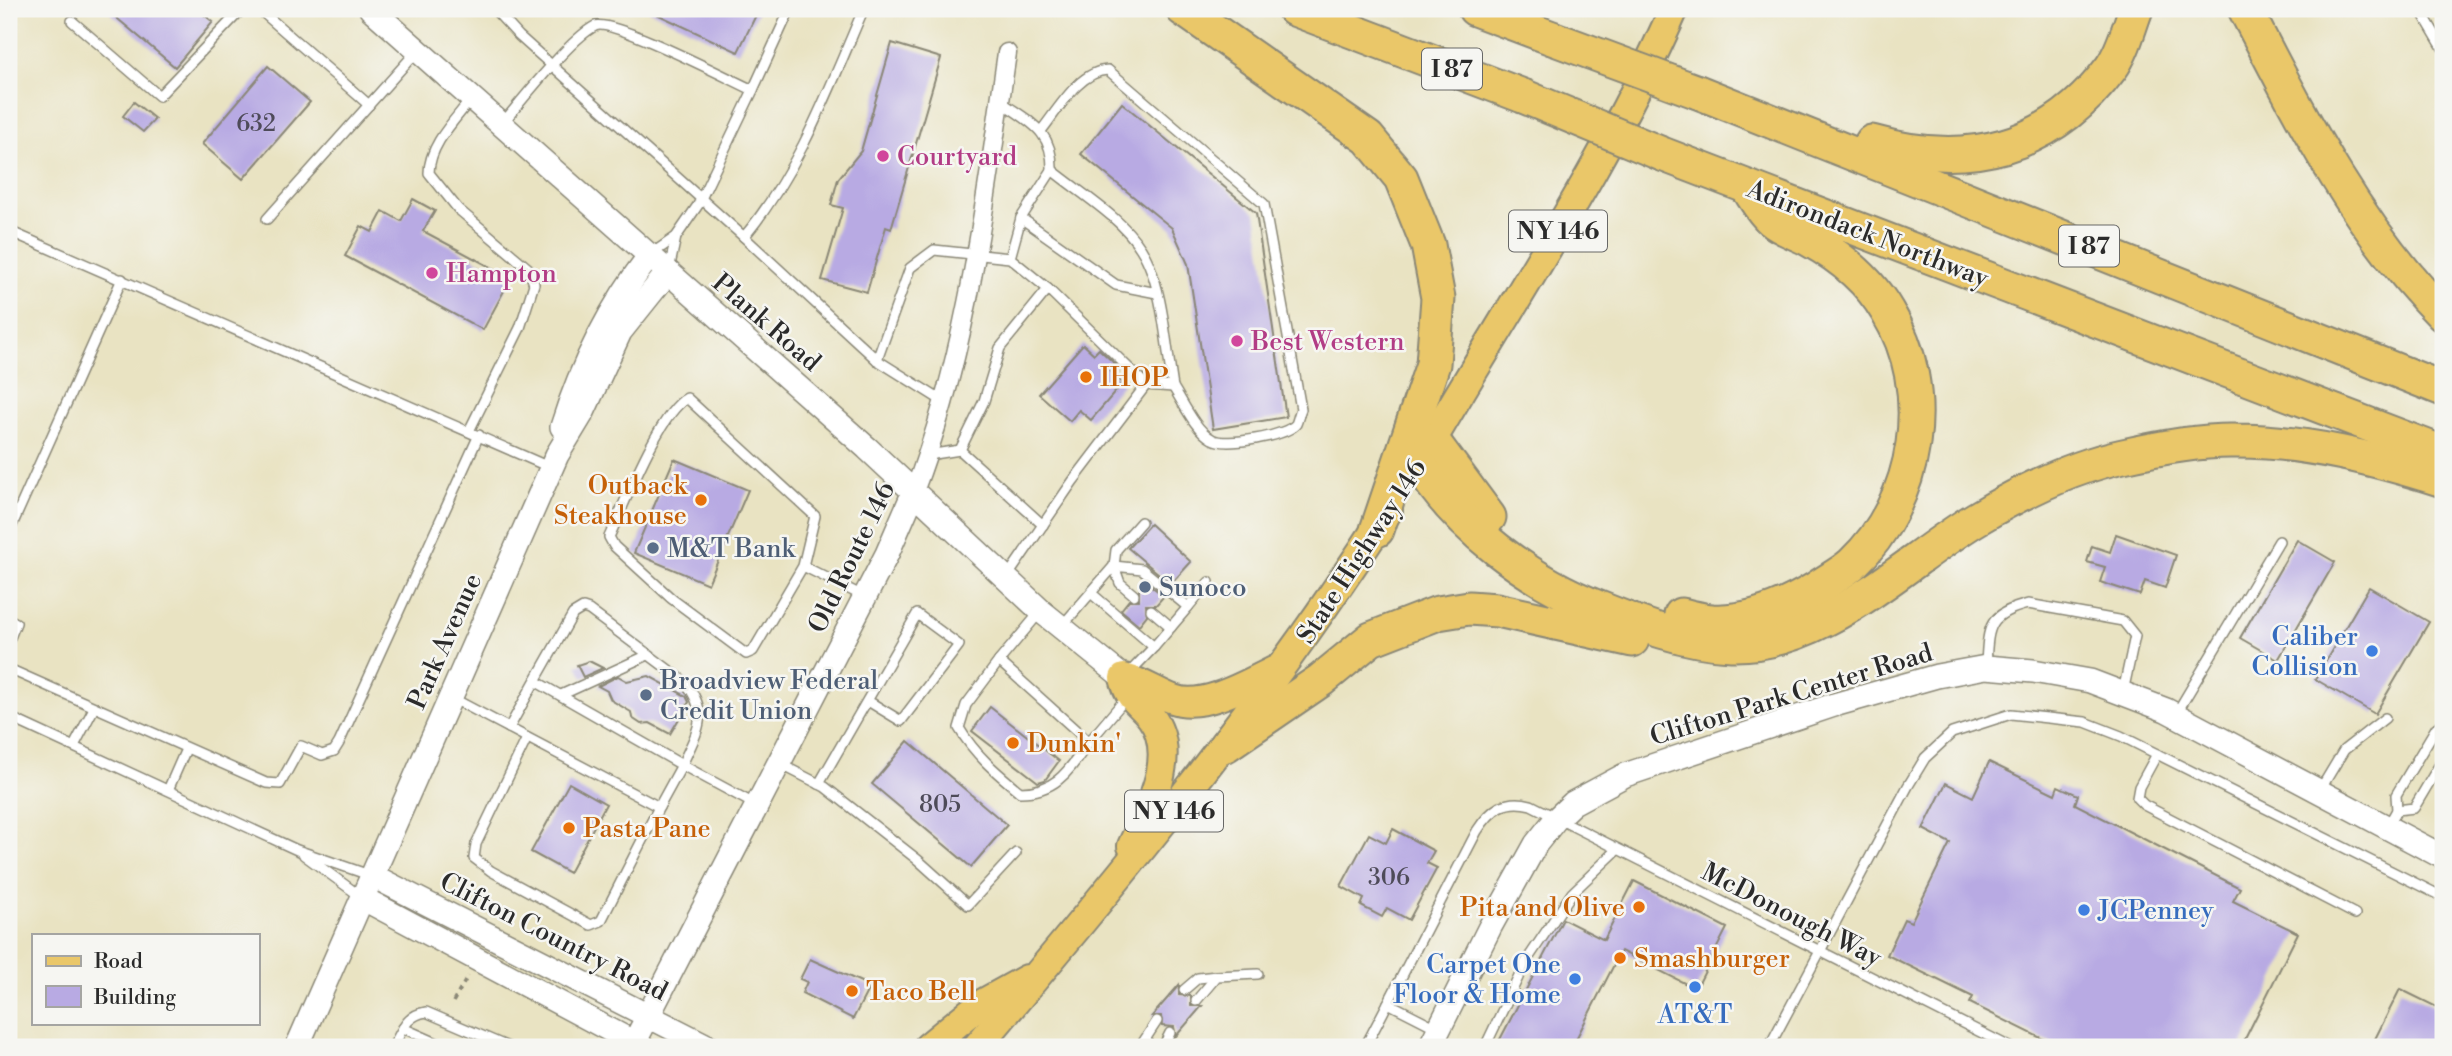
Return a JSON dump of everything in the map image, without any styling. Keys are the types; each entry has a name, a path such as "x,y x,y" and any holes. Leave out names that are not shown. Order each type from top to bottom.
{"highway":[{"path":"1182,9 1368,138 1401,178 1428,245 1438,298 1433,364 1377,530"},
{"name":"Adirondack Northway","path":"1294,9 1523,96 1746,187 2443,453"},
{"name":"I 87","path":"1475,9 1735,105 2443,389"},
{"path":"1735,105 1896,149 1956,155 1983,153 2010,145 2060,120 2112,66 2136,9"},
{"path":"2245,9 2352,205 2416,288 2443,315"},
{"path":"1425,452 1517,542 1587,582 1668,612 1713,621 1758,616 1799,599 1851,565 1880,531 1903,489 1914,435 1915,410 1910,369 1888,311 1864,281 1811,240 1772,220 1746,187"},
{"path":"1226,745 1321,680 1371,639 1438,613 1469,608 1497,610 1694,651 1766,640 1804,630 1878,587 1974,520 2028,491 2122,456 2235,440 2294,446 2380,460 2443,480"},
{"path":"1425,452 1452,508 1507,556 1542,580 1581,601 1681,638 1732,644"}],"main road":[{"name":"State Highway 146","path":"977,1047 1226,745 1286,665 1377,530 1540,263 1629,105 1674,9"},
{"path":"1126,687 1146,684 1176,700 1192,702 1230,693 1286,665"},
{"path":"1119,875 1154,796 1164,750 1151,717 1126,687"},
{"path":"928,1047 978,1006 1038,972"},
{"path":"995,1047 1002,1018"}],"street":[{"name":"Plank Road","path":"371,9 867,448 913,494 1126,687"},
{"name":"Old Route 146","path":"636,1046 756,805 865,597 913,494 928,455 963,332 1007,53"},
{"path":"554,461 575,389 611,311 650,255"},
{"name":"Park Avenue","path":"297,1047 554,461 583,412 620,332 668,272"},
{"name":"Clifton Park Center Road","path":"1435,1038 1490,927 1536,844 1556,819 1596,789 1625,775 1834,705 1937,676 1986,667 2033,671 2090,681 2175,715 2319,791 2392,819 2443,857"},
{"name":"Clifton Country Road","path":"373,876 709,1047"},
{"name":"Clifton Country Road","path":"364,899 636,1046"}],"lane":[{"path":"72,21 159,96 242,9"},
{"path":"259,9 369,105"},
{"path":"494,9 519,36 877,360 944,402"},
{"path":"668,272 676,237 701,200 790,9"},
{"path":"744,237 765,211 816,123 861,15 860,9"},
{"path":"2420,9 2443,48"},
{"path":"502,124 554,65 596,25 607,24 753,90"},
{"path":"267,219 419,50"},
{"path":"1041,131 1086,78 1096,70 1108,70 1264,204 1301,408 1296,424 1284,433 1226,443 1214,441 1205,434 1173,387 1157,293 1149,265 1135,241 1052,170"},
{"path":"9,669 274,786 285,777 301,746 322,755 334,751 355,712 520,328 534,284 529,269 458,209 429,173 429,160 472,97"},
{"path":"1000,101 1041,131 1049,142 1052,170 1021,218 1010,258"},
{"path":"1021,218 1116,285 1157,293"},
{"path":"9,231 474,433 554,461"},
{"path":"650,255 676,237"},
{"path":"877,360 910,268 934,250 1010,258 1048,289 1146,385 1173,387"},
{"path":"9,533 121,279"},
{"path":"960,450 984,401 1000,348 1048,289"},
{"path":"1006,578 1146,385"},
{"path":"687,398 814,516 803,566 753,651 746,654 672,599 614,547 609,537 645,459 677,403 687,398"},
{"path":"928,455 960,450"},
{"path":"960,450 1043,525"},
{"path":"1134,595 1120,583 1114,566 1116,550 1141,522"},
{"path":"2175,715 2279,541"},
{"path":"803,566 865,597"},
{"path":"1061,628 1114,566"},
{"path":"1114,566 1142,569 1188,607"},
{"path":"1041,611 966,705 959,728 971,748 1020,792 1041,792 1069,770 1154,647 1209,582"},
{"path":"1091,593 1154,647"},
{"path":"1986,667 1988,632 1994,620 2004,611 2028,604 2123,621 2135,636 2123,694"},
{"path":"509,728 573,614 583,608 685,682 701,709 701,723 682,765 601,921 591,925 491,872 474,858 476,844 527,738"},
{"path":"1152,610 1171,627"},
{"path":"819,784 917,614 959,645 901,722 868,701"},
{"path":"9,619 16,622 9,640"},
{"path":"561,695 648,654"},
{"path":"999,661 1089,743"},
{"path":"535,681 756,805"},
{"path":"450,697 659,807"},
{"path":"74,746 94,708"},
{"path":"1769,1047 1818,951 1925,758 1952,733 2011,714 2085,722 2157,754 2443,897"},
{"path":"9,717 297,850 373,876"},
{"path":"2319,791 2344,750 2385,718"},
{"path":"2392,819 2396,795 2436,729 2443,723"},
{"path":"168,790 186,749"},
{"path":"2157,754 2139,787 2137,798 2144,805 2355,914"},
{"path":"2392,819 2414,808 2443,759"},
{"path":"779,763 819,784 918,860 968,905 1016,853"},
{"name":"McDonough Way","path":"1365,1047 1487,815 1499,806 1516,801 1531,805 2010,1047"},
{"path":"297,850 364,899"},
{"path":"1485,1047 1531,953 1572,893 1618,850"},
{"path":"1184,990 1198,978 1258,974"},
{"path":"1196,1001 1217,976"},
{"path":"1388,1003 1435,1038"},
{"path":"393,1047 403,1028 415,1014 426,1012 508,1047"},
{"path":"1140,1047 1157,1021"},
{"path":"403,1028 446,1047"},
{"path":"1163,1047 1170,1033"}],"path":[{"path":"453,1002 469,974"}],"building":[{"path":"106,9 197,9 213,22 175,67"},
{"path":"646,9 759,9 738,52"},
{"path":"892,43 941,58 891,229 886,227 867,292 822,280 843,208 831,205 838,179 861,151"},
{"path":"268,66 310,102 243,179 202,144"},
{"path":"134,102 155,119 143,132 123,116"},
{"name":"Best Western","path":"1122,103 1256,213 1286,417 1213,429 1188,264 1172,228 1081,154"},
{"path":"413,199 435,211 423,231 511,278 483,330 345,256 361,226 372,232 383,211 401,221"},
{"name":"IHOP","path":"1083,344 1094,354 1099,349 1116,365 1110,371 1123,383 1091,420 1079,410 1070,421 1039,394"},
{"path":"674,459 748,490 708,584 634,553"},
{"path":"1150,524 1191,562 1171,584 1128,548"},
{"path":"2116,534 2176,555 2165,588 2145,581 2140,595 2100,582 2105,567 2087,562 2092,546 2110,552"},
{"path":"2297,540 2335,562 2278,660 2240,638"},
{"path":"1146,582 1164,596 1156,605 1146,605 1147,615 1139,625 1121,610 1129,600 1139,600 1139,590"},
{"name":"Caliber Collision","path":"2369,587 2429,622 2375,714 2315,679"},
{"path":"589,661 603,668 583,677 577,665"},
{"name":"Broadview Federal Credit Union","path":"618,676 627,681 649,676 686,696 689,702 670,734 650,723 641,724 632,718 631,712 611,700 607,691 598,686"},
{"path":"990,707 1059,761 1045,780 1038,782 972,731"},
{"path":"908,741 1007,825 971,867 872,784"},
{"name":"JCPenney","path":"1989,762 2055,794 2058,786 2078,795 2075,804 2240,888 2233,901 2298,933 2241,1047 2076,1047 2065,1042 2059,1047 1970,1003 1973,997 1887,955 1904,919 1911,922 1950,843 1923,829 1946,783 1973,797"},
{"name":"Pasta Pane","path":"569,783 606,804 569,873 531,852"},
{"path":"1393,829 1434,851 1427,863 1437,868 1409,920 1387,908 1382,917 1361,906 1364,899 1341,886 1369,834 1386,843"},
{"path":"1634,881 1727,928 1696,989 1621,951 1572,1047 1496,1047 1563,919 1604,940"},
{"path":"810,959 870,986 853,1019 802,993 807,982 800,979"},
{"path":"1179,985 1179,995 1191,996 1191,1006 1202,1006 1176,1036 1174,1027 1162,1026 1161,1016 1152,1016"},
{"path":"2400,989 2443,1010 2443,1047 2371,1047"}],"place":[{"name":"Courtyard","path":"883,156"},
{"name":"Hampton","path":"432,273"},
{"name":"Best Western","path":"1237,341"},
{"name":"IHOP","path":"1086,377"},
{"name":"Outback Steakhouse","path":"701,500"},
{"name":"M&T Bank","path":"653,548"},
{"name":"Sunoco","path":"1145,587"},
{"name":"Caliber Collision","path":"2372,651"},
{"name":"Broadview Federal Credit Union","path":"646,695"},
{"name":"Dunkin'","path":"1013,743"},
{"name":"Pasta Pane","path":"569,828"},
{"name":"Pita and Olive","path":"1639,907"},
{"name":"JCPenney","path":"2084,910"},
{"name":"Smashburger","path":"1620,958"},
{"name":"Carpet One Floor & Home","path":"1575,979"},
{"name":"AT&T","path":"1695,987"},
{"name":"Taco Bell","path":"852,991"}]}
